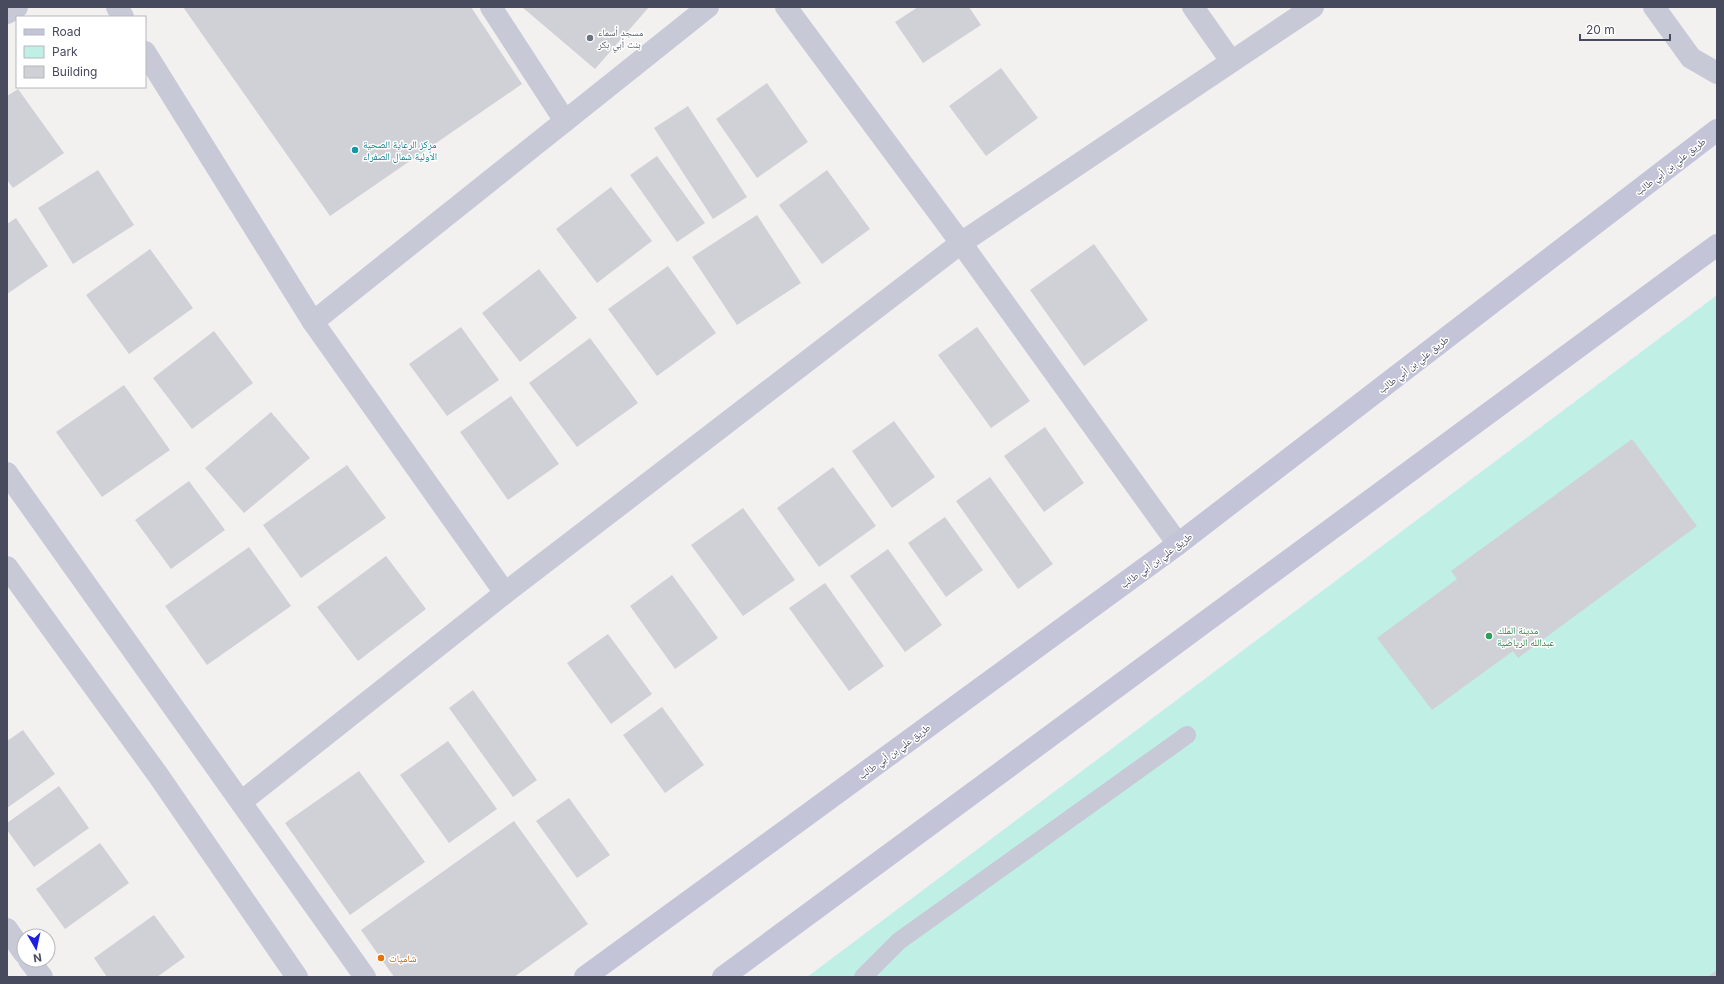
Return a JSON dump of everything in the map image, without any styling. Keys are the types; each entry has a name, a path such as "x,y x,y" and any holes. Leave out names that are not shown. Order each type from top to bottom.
{"main road":[{"name":"طريق علي بن أبي طالب","path":"584,977 1178,544 1717,130"},
{"path":"723,977 1717,245"}],"street":[{"path":"7,13 17,7"},
{"path":"117,7 122,16"},
{"path":"491,7 565,121"},
{"path":"313,322 708,7"},
{"path":"786,7 961,243 1178,544"},
{"path":"1193,7 1231,61"},
{"path":"242,802 505,593 961,243 1313,7"},
{"path":"1654,7 1691,58 1717,73"},
{"path":"146,54 313,322 505,593"},
{"path":"7,473 365,977"},
{"path":"7,567 158,775 297,977"},
{"path":"7,929 16,941"},
{"path":"36,968 42,977"}],"lane":[{"path":"863,977 899,941 1187,735"}],"green space":[{"name":"مدينة الملك عبدالله الرياضية","path":"1717,295 1717,977 807,977"}],"building":[{"name":"مركز الرعاية الصحية الأولية شمال الصفراء","path":"183,7 471,7 522,84 330,216"},
{"name":"مسجد أسماء بنت أبي بكر","path":"522,7 649,7 595,69"},
{"path":"918,7 969,7 981,25 923,63 895,22"},
{"path":"1001,68 1038,118 986,156 949,106"},
{"path":"767,83 808,142 757,178 716,119"},
{"path":"18,89 64,153 13,188 7,180 7,96"},
{"path":"688,106 747,197 713,219 654,128"},
{"path":"657,156 705,223 677,242 630,175"},
{"path":"98,170 134,225 73,264 38,208"},
{"path":"827,170 870,229 822,264 779,205"},
{"path":"611,187 652,241 597,283 556,229"},
{"path":"757,215 801,283 737,325 692,257"},
{"path":"16,218 48,266 7,294 7,224"},
{"path":"1094,244 1148,320 1084,366 1030,290"},
{"path":"150,249 193,308 129,354 86,295"},
{"path":"668,266 716,333 657,376 608,309"},
{"path":"539,269 577,318 520,362 482,313"},
{"path":"461,327 499,380 447,416 409,364"},
{"path":"977,327 1030,401 991,428 938,355"},
{"path":"214,331 253,383 192,429 153,378"},
{"path":"590,338 638,403 577,447 529,383"},
{"path":"124,385 170,450 102,497 56,432"},
{"path":"511,396 559,464 508,500 460,432"},
{"path":"271,412 310,458 244,513 205,468"},
{"path":"894,421 935,477 892,508 852,451"},
{"path":"1045,427 1084,483 1044,512 1004,456"},
{"path":"1632,439 1697,526 1518,658 1513,651 1432,710 1377,638 1457,579 1451,571"},
{"path":"347,465 386,518 301,578 263,525"},
{"path":"833,467 876,526 819,567 777,508"},
{"path":"990,477 1053,564 1018,589 956,501"},
{"path":"189,481 225,530 171,569 135,520"},
{"path":"743,508 795,580 743,616 691,545"},
{"path":"945,517 983,570 946,597 908,543"},
{"path":"249,547 291,606 207,665 165,606"},
{"path":"888,549 942,625 905,652 850,576"},
{"path":"386,556 426,609 358,661 317,607"},
{"path":"672,575 718,638 675,669 630,606"},
{"path":"825,583 884,666 849,691 789,608"},
{"path":"608,634 652,694 611,724 567,663"},
{"path":"473,690 537,780 513,797 449,708"},
{"path":"662,707 704,765 665,793 623,735"},
{"path":"23,730 55,774 7,808 7,741"},
{"path":"448,741 497,809 449,843 400,775"},
{"path":"359,771 425,862 350,915 285,823"},
{"path":"59,786 89,828 34,867 7,830 7,823"},
{"path":"569,798 610,855 577,878 536,821"},
{"path":"514,821 588,924 514,977 394,977 361,930"},
{"path":"100,843 129,883 65,929 36,889"},
{"path":"154,915 185,957 157,977 107,977 94,958"},
{"path":"1717,970 1717,977 1708,977"}],"place":[{"name":"مسجد أسماء بنت أبي بكر","path":"590,38"},
{"name":"مركز الرعاية الصحية الأولية شمال الصفراء","path":"355,150"},
{"name":"مدينة الملك عبدالله الرياضية","path":"1489,636"},
{"name":"شاميات","path":"381,958"}]}
